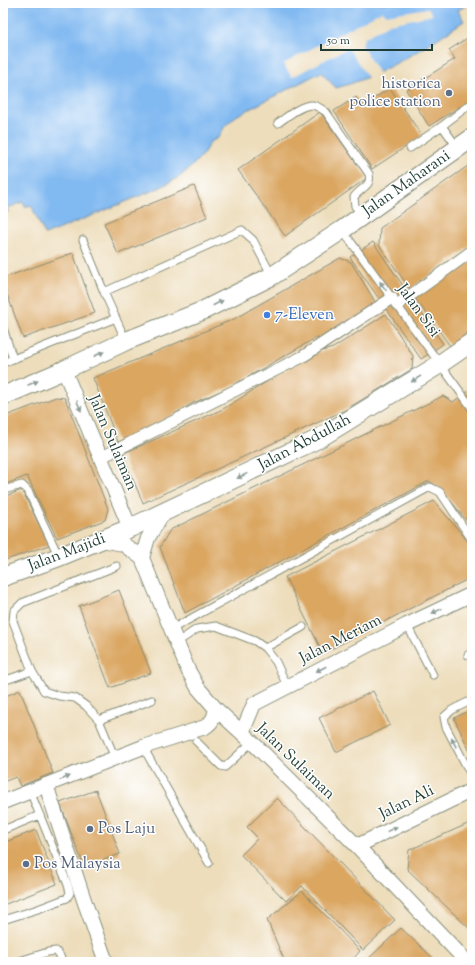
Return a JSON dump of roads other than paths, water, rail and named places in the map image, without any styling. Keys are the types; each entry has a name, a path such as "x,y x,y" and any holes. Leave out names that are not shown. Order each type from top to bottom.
{"street":[{"name":"Jalan Maharani","path":"3,396 126,341 202,311 272,276 342,230 465,143"},
{"path":"100,458 302,357 395,302 472,251"},
{"name":"Jalan Abdullah","path":"130,528 318,439 440,364 472,342"},
{"name":"Jalan Sulaiman","path":"64,370 130,528"},
{"path":"102,540 123,544 142,558 148,538 163,513"},
{"name":"Jalan Majidi","path":"3,577 59,557 130,528"},
{"name":"Jalan Sulaiman","path":"142,558 173,637 188,670 195,682 216,709 247,737 357,846 467,962"},
{"name":"Jalan Meriam","path":"247,737 254,704 407,625 472,594"},
{"path":"3,802 116,758 206,727 211,724 214,719 216,709"},
{"path":"46,785 106,962"},
{"name":"Jalan Ali","path":"357,846 472,790"}],"lane":[{"path":"410,148 472,103"},
{"path":"278,123 303,107 312,105 326,112 369,174 370,180 368,185 358,191 354,197 355,206 362,215"},
{"path":"442,126 465,143"},
{"path":"104,292 242,230 253,240 272,276"},
{"name":"Jalan Sisi","path":"342,230 472,408"},
{"path":"83,240 126,341"},
{"path":"3,363 116,318"},
{"path":"3,328 13,359"},
{"path":"3,490 22,485 28,491 59,557"},
{"path":"173,637 430,487 440,492 472,540"},
{"path":"116,758 99,720 86,706 75,698 59,696 44,691 32,671 13,621 14,610 22,603 117,566"},
{"path":"407,625 433,675"},
{"path":"173,637 197,629 216,626 255,641 265,648 276,662 287,686"},
{"path":"265,648 303,627"},
{"path":"3,681 32,671"},
{"path":"99,720 152,700"},
{"path":"471,774 446,727 444,717 452,710 472,700"},
{"path":"196,741 221,766 225,766 247,737"},
{"path":"144,748 209,863"},
{"path":"3,920 67,898 70,893 30,791"},
{"path":"3,830 40,815"},
{"path":"16,962 56,951 62,962"}],"water":[{"path":"3,3 471,3 458,10 464,21 403,60 370,76 336,88 321,72 236,116 225,126 218,138 210,142 203,154 191,167 179,177 159,188 45,235 31,205 25,207 23,202 7,208 8,212 3,214"}],"place":[{"name":"historica police station","path":"449,93"},
{"name":"7-Eleven","path":"267,315"},
{"name":"Pos Laju","path":"90,829"},
{"name":"Pos Malaysia","path":"26,864"}]}
